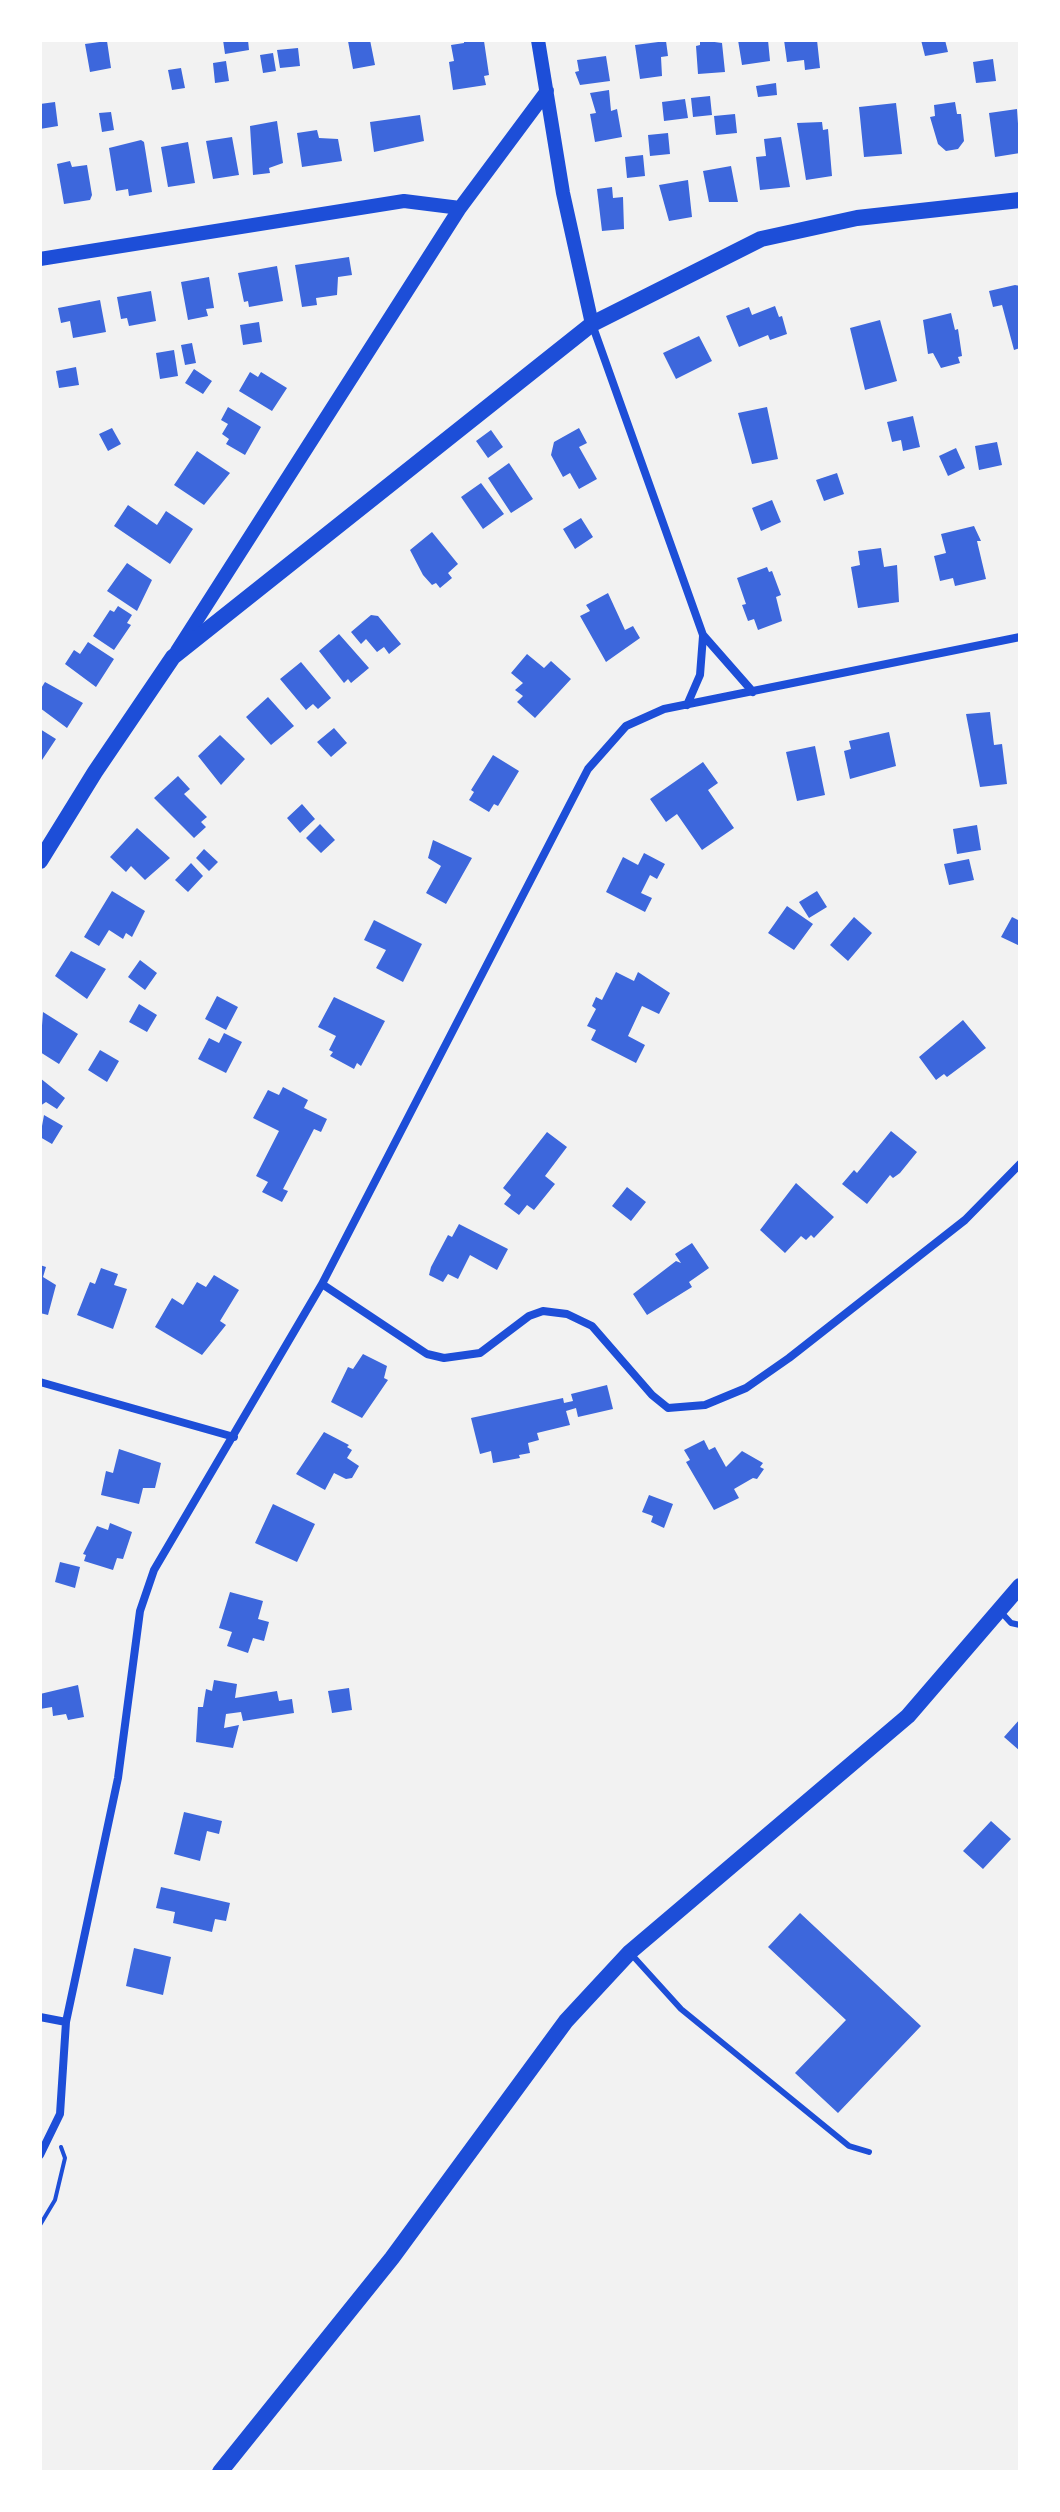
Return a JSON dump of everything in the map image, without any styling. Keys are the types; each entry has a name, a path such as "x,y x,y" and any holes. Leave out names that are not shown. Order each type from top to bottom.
{"main road":[{"path":"40,861 95,772 173,657 592,324 761,239 857,218 1020,200"},
{"path":"220,2472 392,2258 536,2057 630,1952 908,1716 1020,1586"}],"street":[{"path":"538,40 563,193 592,324 703,635 753,692"},
{"path":"173,657 460,208 547,91"},
{"path":"40,259 404,201 460,208"},
{"path":"687,705 700,675 703,635"},
{"path":"40,2155 55,2129 63,2095 66,2022 118,1778 140,1611 154,1570 322,1284 588,769 626,726 664,709 1020,637"},
{"path":"322,1284 427,1354 444,1358 480,1353 529,1316 543,1311 567,1314 592,1326 652,1395 668,1408 705,1405 746,1388 789,1358 965,1220 1020,1164"},
{"path":"40,1382 234,1437"},
{"path":"40,2017 66,2022"}],"lane":[{"path":"1000,1611 1011,1623 1020,1625"},
{"path":"630,1952 681,2009 849,2146 869,2152"}],"path":[{"path":"40,2225 55,2200 65,2158 55,2129"}],"building":[{"path":"223,40 248,40 249,50 225,54"},
{"path":"370,40 375,65 353,69 348,41"},
{"path":"464,40 484,41 489,75 484,76 486,85 453,90 449,62 454,61 451,45 464,43"},
{"path":"700,40 722,43 725,72 698,74 696,46 700,45"},
{"path":"738,40 768,40 770,61 742,65"},
{"path":"784,40 817,40 820,68 805,70 804,60 787,62"},
{"path":"921,40 945,40 948,52 925,56"},
{"path":"107,41 111,68 90,72 85,44"},
{"path":"666,41 668,56 661,57 662,76 640,79 635,45"},
{"path":"298,48 300,66 280,68 277,50"},
{"path":"273,53 276,71 263,73 260,55"},
{"path":"606,56 610,81 580,85 575,72 579,71 577,60"},
{"path":"993,59 996,81 976,83 973,62"},
{"path":"226,61 229,81 215,83 213,63"},
{"path":"181,68 185,88 172,90 168,70"},
{"path":"776,83 777,95 758,97 756,86"},
{"path":"609,90 611,111 617,109 622,137 595,142 590,114 596,113 590,93"},
{"path":"710,96 712,115 693,117 691,98"},
{"path":"685,99 688,118 664,121 662,102"},
{"path":"55,102 58,126 40,129 40,104"},
{"path":"955,102 957,114 961,114 964,141 958,149 946,151 938,144 930,117 935,116 934,105"},
{"path":"896,103 902,154 864,157 859,107"},
{"path":"1017,109 1020,153 995,157 989,113"},
{"path":"111,112 114,130 102,132 99,113"},
{"path":"735,114 737,133 716,135 714,116"},
{"path":"420,115 424,141 374,152 370,122"},
{"path":"277,121 283,163 269,168 270,173 253,175 250,126"},
{"path":"822,122 823,130 828,129 832,176 806,180 797,123"},
{"path":"317,130 319,138 338,139 342,161 302,167 297,133"},
{"path":"668,133 670,154 650,156 648,135"},
{"path":"232,137 239,175 213,179 206,141"},
{"path":"781,137 790,187 760,190 756,157 766,156 764,139"},
{"path":"141,140 144,142 152,192 129,196 128,189 116,191 109,148"},
{"path":"188,142 195,183 168,187 161,147"},
{"path":"643,155 645,176 627,178 625,157"},
{"path":"70,161 72,167 87,165 92,195 90,200 64,204 57,164"},
{"path":"731,166 738,202 709,202 703,171"},
{"path":"688,180 692,217 669,221 659,185"},
{"path":"612,187 613,198 623,197 624,229 602,231 597,189"},
{"path":"349,257 352,275 338,277 337,295 316,298 317,305 302,307 295,265"},
{"path":"277,266 283,301 249,307 248,301 244,302 238,273"},
{"path":"209,277 214,308 206,309 208,316 188,320 181,282"},
{"path":"1020,286 1020,348 1014,350 1002,305 993,307 989,291"},
{"path":"151,291 156,321 129,326 127,318 121,319 117,297"},
{"path":"100,300 106,332 73,338 70,321 61,323 58,308"},
{"path":"775,306 779,317 782,316 787,334 770,340 768,335 739,347 726,316 749,307 752,315"},
{"path":"951,313 955,330 958,329 962,356 958,357 960,363 941,368 933,353 928,354 923,320"},
{"path":"880,320 897,381 865,390 850,328"},
{"path":"259,322 262,342 243,345 240,325"},
{"path":"699,336 712,361 676,379 663,353"},
{"path":"192,343 196,363 185,365 181,345"},
{"path":"174,350 178,376 160,379 156,353"},
{"path":"76,367 79,385 59,388 56,371"},
{"path":"194,369 212,381 203,394 185,383"},
{"path":"250,372 258,377 261,372 287,388 272,411 239,391"},
{"path":"228,407 261,427 245,455 226,444 229,439 222,434 228,424 221,420"},
{"path":"767,407 778,459 752,464 738,413"},
{"path":"913,416 920,447 903,451 901,440 892,442 887,422"},
{"path":"112,428 121,444 108,451 99,434"},
{"path":"579,428 587,443 579,447 597,479 579,489 570,473 563,477 551,455 554,442"},
{"path":"491,430 503,447 488,458 476,441"},
{"path":"997,442 1002,465 979,470 975,446"},
{"path":"956,448 965,468 948,476 939,456"},
{"path":"197,451 230,473 204,505 174,485"},
{"path":"509,463 533,499 511,513 488,478"},
{"path":"837,473 844,494 824,501 816,480"},
{"path":"481,483 504,514 483,529 461,497"},
{"path":"772,500 781,522 761,531 752,508"},
{"path":"128,505 157,525 166,511 193,529 170,564 114,526"},
{"path":"581,518 593,537 575,549 563,529"},
{"path":"974,526 981,541 977,541 986,579 955,586 953,578 940,581 934,556 946,553 941,534"},
{"path":"432,532 458,564 448,573 452,578 440,588 436,583 432,585 423,575 410,550"},
{"path":"881,548 884,567 897,565 899,602 858,608 851,567 860,565 858,551"},
{"path":"127,563 152,580 137,611 107,591"},
{"path":"767,567 769,572 772,571 781,595 776,597 782,621 758,630 754,619 748,621 737,578"},
{"path":"608,593 625,630 633,626 640,638 606,662 580,616 590,611 586,605"},
{"path":"118,606 132,615 127,623 131,625 114,650 93,636 110,610 114,612"},
{"path":"371,615 378,616 401,644 389,654 384,647 377,652 366,639 361,644 351,632"},
{"path":"339,634 369,668 351,683 348,679 344,683 319,651"},
{"path":"88,642 114,659 96,687 65,664 74,650 80,654"},
{"path":"527,654 544,668 551,661 571,679 535,718 517,702 523,696 515,690 523,683 511,673"},
{"path":"301,662 331,698 318,709 313,704 306,710 280,679"},
{"path":"45,682 83,703 67,728 40,708 40,690"},
{"path":"268,697 294,726 271,745 246,717"},
{"path":"990,712 994,745 1002,744 1007,784 980,787 966,714"},
{"path":"334,728 347,743 331,757 317,742"},
{"path":"40,729 56,739 40,763"},
{"path":"889,732 896,766 850,779 844,751 851,749 849,741"},
{"path":"220,735 245,759 221,785 198,756"},
{"path":"815,746 825,795 797,801 786,752"},
{"path":"493,755 519,771 498,806 494,804 489,812 469,800 474,792 471,790"},
{"path":"703,762 718,783 708,790 734,828 702,850 677,814 666,822 650,799"},
{"path":"178,776 190,789 184,794 207,817 201,822 206,827 194,838 154,798"},
{"path":"302,804 315,819 300,833 287,818"},
{"path":"320,824 335,840 321,853 306,838"},
{"path":"977,825 981,850 957,854 953,829"},
{"path":"137,828 170,858 145,880 131,866 126,872 110,857"},
{"path":"433,840 472,858 446,904 426,893 441,866 428,858"},
{"path":"204,849 218,862 209,871 196,858"},
{"path":"644,853 665,864 657,879 650,875 641,893 652,898 645,912 606,892 623,857 638,865"},
{"path":"969,859 974,880 949,885 944,864"},
{"path":"191,863 203,876 188,892 175,880"},
{"path":"112,891 145,911 132,937 126,933 123,939 109,930 99,946 84,937"},
{"path":"817,891 827,907 809,918 799,902"},
{"path":"787,906 813,924 794,950 768,933"},
{"path":"854,917 872,933 848,961 830,945"},
{"path":"1012,917 1020,921 1020,946 1001,937"},
{"path":"374,920 422,944 403,982 376,968 386,950 364,940"},
{"path":"71,951 106,969 87,999 55,976"},
{"path":"140,960 157,973 145,990 128,977"},
{"path":"616,972 634,981 638,972 670,993 659,1014 642,1006 628,1036 645,1045 636,1063 591,1040 596,1030 587,1026 596,1009 592,1006 596,997 602,1000"},
{"path":"217,996 238,1007 226,1030 205,1019"},
{"path":"334,997 385,1021 361,1066 357,1063 354,1069 330,1056 333,1052 329,1050 336,1036 318,1027"},
{"path":"139,1004 157,1015 147,1032 129,1022"},
{"path":"43,1012 78,1034 59,1064 40,1052"},
{"path":"963,1020 986,1048 947,1077 944,1074 936,1080 919,1057"},
{"path":"224,1033 242,1042 226,1073 198,1059 209,1038 219,1043"},
{"path":"100,1050 119,1061 107,1082 88,1070"},
{"path":"40,1078 65,1098 57,1109 46,1102 40,1106"},
{"path":"283,1087 308,1100 304,1108 327,1119 321,1132 314,1129 283,1189 288,1191 282,1202 262,1192 268,1182 256,1176 279,1131 253,1118 268,1090 279,1095"},
{"path":"44,1115 63,1126 52,1144 40,1137"},
{"path":"891,1131 917,1152 900,1173 893,1178 890,1175 867,1204 842,1184 854,1170 857,1173"},
{"path":"547,1132 567,1147 545,1176 555,1184 534,1210 527,1205 519,1215 504,1204 511,1195 503,1188"},
{"path":"796,1183 834,1217 814,1238 811,1235 806,1240 801,1236 785,1253 760,1230"},
{"path":"627,1187 646,1202 631,1221 612,1206"},
{"path":"459,1224 508,1249 497,1270 470,1255 458,1279 448,1274 443,1282 429,1275 431,1267 448,1235 452,1237"},
{"path":"692,1243 709,1268 689,1282 692,1287 647,1315 633,1294 676,1261 681,1263 675,1254"},
{"path":"40,1265 46,1267 43,1277 56,1285 48,1315 40,1313"},
{"path":"101,1268 118,1274 114,1285 127,1289 113,1329 77,1315 90,1282 95,1284"},
{"path":"214,1275 239,1290 220,1321 226,1325 202,1355 155,1327 172,1298 183,1305 197,1282 206,1287"},
{"path":"363,1354 387,1366 384,1378 388,1380 362,1418 331,1402 348,1367 353,1369"},
{"path":"607,1385 613,1409 578,1417 576,1408 566,1411 570,1425 537,1433 539,1440 528,1443 530,1453 519,1455 520,1458 493,1463 491,1451 480,1454 471,1418 563,1398 564,1403 573,1401 571,1394"},
{"path":"324,1432 349,1445 347,1447 352,1450 347,1458 359,1466 352,1478 346,1479 334,1473 325,1490 296,1474"},
{"path":"704,1440 709,1450 715,1447 726,1467 742,1451 763,1463 760,1467 764,1469 757,1479 753,1478 734,1489 739,1498 714,1510 686,1462 690,1460 684,1450"},
{"path":"119,1449 161,1463 155,1488 143,1488 139,1504 101,1495 106,1471 113,1473"},
{"path":"649,1495 673,1504 664,1528 651,1522 653,1516 642,1512"},
{"path":"273,1504 315,1524 297,1562 255,1543"},
{"path":"110,1523 132,1532 123,1559 117,1558 113,1570 84,1561 86,1555 83,1554 97,1526 108,1530"},
{"path":"60,1562 80,1567 75,1588 55,1582"},
{"path":"230,1592 263,1601 258,1619 269,1622 264,1641 253,1638 248,1653 227,1646 232,1632 219,1628"},
{"path":"214,1680 237,1684 235,1698 277,1691 279,1701 292,1699 294,1713 243,1721 241,1712 226,1714 224,1728 239,1725 233,1748 196,1742 198,1707 203,1707 206,1689 212,1691"},
{"path":"78,1685 84,1717 68,1720 66,1714 53,1716 52,1707 40,1709 40,1694"},
{"path":"349,1688 352,1710 332,1713 328,1691"},
{"path":"1020,1719 1020,1751 1004,1737"},
{"path":"184,1812 222,1821 219,1834 207,1831 200,1861 174,1854"},
{"path":"991,1821 1011,1839 983,1869 963,1851"},
{"path":"161,1887 230,1903 226,1921 215,1919 212,1932 173,1923 175,1912 156,1908"},
{"path":"800,1913 921,2026 838,2113 795,2073 846,2020 768,1947"},
{"path":"134,1948 171,1957 163,1995 126,1986"}]}
